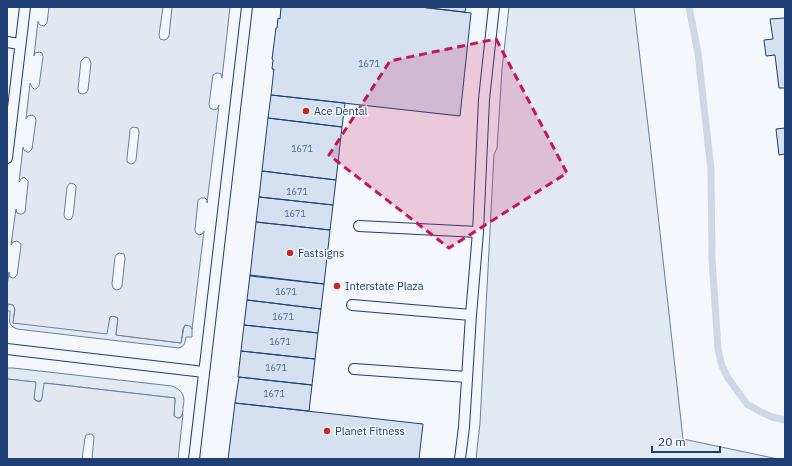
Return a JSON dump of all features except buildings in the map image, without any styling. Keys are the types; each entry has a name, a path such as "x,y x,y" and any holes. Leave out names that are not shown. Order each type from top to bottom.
{"lane":[{"path":"7,158 25,7"},
{"path":"194,459 247,7"},
{"path":"460,459 464,427 478,232 484,99 494,7"},
{"path":"7,42 20,44"},
{"path":"359,226 478,232"},
{"path":"352,305 471,315"},
{"path":"7,349 204,372"},
{"path":"354,369 467,377"}],"highlighted area":[{"path":"496,39 567,173 449,248 329,155 390,61"}],"shaded area":[{"path":"49,7 163,7 159,35 160,39 164,40 169,36 172,7 230,7 222,78 221,74 218,73 213,75 209,104 210,108 214,110 217,109 219,105 207,203 205,198 198,200 195,230 199,235 204,231 192,329 190,326 185,325 181,343 116,335 118,318 113,316 110,317 107,334 13,323 15,309 13,305 7,305 7,286 9,272 9,276 12,278 17,275 21,244 17,241 13,242 11,245 16,209 17,213 20,214 25,212 28,181 24,177 19,182 23,147 27,152 32,149 36,120 32,115 28,116 26,119 30,83 34,89 39,86 43,57 42,53 39,52 35,53 34,56 38,21 40,25 44,26 47,23","holes":["85,57 89,58 91,63 88,90 86,93 82,94 79,93 78,89 81,61","133,127 138,128 139,132 136,160 131,164 127,162 130,129","70,183 76,186 73,216 68,220 64,215 67,187","119,253 124,254 125,258 122,286 120,289 116,290 113,288 112,284 116,255"]},
{"path":"509,7 634,7 683,439 778,459 476,459 480,423 494,154 497,148 502,69"},
{"path":"8,304 15,307 13,323 109,319 113,316 118,318 116,335 181,343 184,327 185,325 189,325 192,327 192,337 186,337 184,345 179,348 17,329 10,324 10,311 7,311"},
{"path":"7,368 172,386 179,390 183,395 183,413 180,418 174,416 175,398 45,383 42,400 37,401 34,399 35,382 7,379"},
{"path":"7,379 36,382 34,399 39,402 42,398 44,383 175,398 174,416 180,418 183,414 178,459 92,459 94,437 90,434 86,435 85,438 82,459 7,459"}],"waterway":[{"path":"689,7 698,53 711,170 712,258 718,349 722,366 728,378 747,404 772,417 785,420"}],"place":[{"name":"Ace Dental","path":"306,111"},
{"name":"Fastsigns","path":"290,253"},
{"name":"Interstate Plaza","path":"337,286"},
{"name":"Planet Fitness","path":"327,431"}]}
